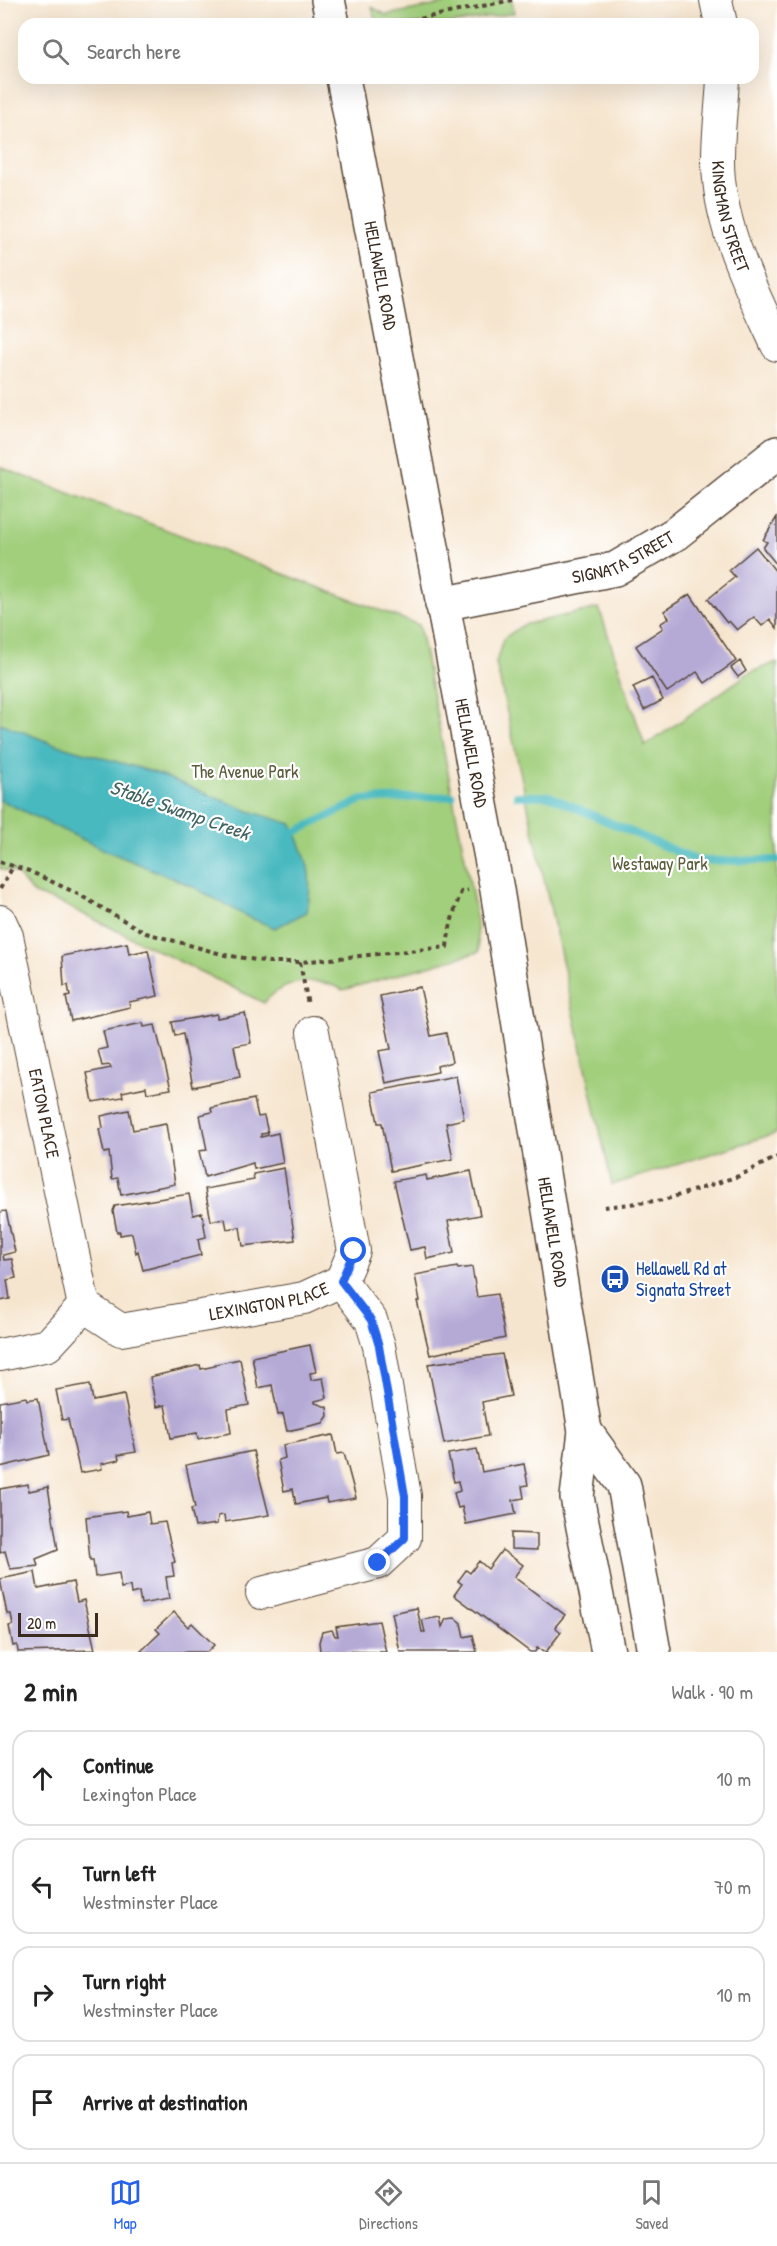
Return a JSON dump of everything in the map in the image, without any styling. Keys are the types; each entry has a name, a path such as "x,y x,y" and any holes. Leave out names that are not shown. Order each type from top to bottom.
{"street":[{"path":"328,0 332,18"},
{"path":"716,0 720,18"},
{"name":"HELLAWELL ROAD","path":"344,84 496,884 585,1431 577,1497 608,1652"},
{"name":"KINGMAN STREET","path":"723,84 717,157 721,193 744,273 777,345"},
{"name":"SIGNATA STREET","path":"442,604 615,569 675,534 777,453"},
{"name":"EATON PLACE","path":"0,921 7,936 84,1306"},
{"name":"LEXINGTON PLACE","path":"84,1306 121,1330 304,1298 341,1281 354,1251 313,1032"},
{"path":"262,1593 378,1563 405,1538 405,1496 379,1346 371,1320 341,1281"},
{"path":"0,1355 48,1345 84,1306"},
{"name":"HELLAWELL ROAD","path":"585,1431 624,1485 654,1652"}],"path":[{"path":"424,18 512,0"},
{"path":"0,862 14,865 76,892 146,933 225,955 269,962 300,962 447,947 449,924 461,892 473,889"},
{"path":"0,890 14,865"},
{"path":"300,962 313,1032"},
{"path":"604,1207 664,1200 739,1176 777,1156"}],"green space":[{"path":"464,0 512,0 514,13 485,18 375,18 372,7 386,15"},
{"name":"The Avenue Park","path":"0,467 419,625 475,909 479,952 343,990 323,982 301,982 281,989 264,1003 63,904 34,894 16,873 0,869"},
{"name":"Westaway Park","path":"599,608 645,746 749,673 777,662 777,1133 612,1185 496,663 503,639 523,625"}],"water":[{"path":"0,723 51,743 153,772 249,811 292,824 308,867 310,886 307,912 275,928 248,917 192,886 107,851 0,800"}],"building":[{"path":"777,517 777,565 763,548 767,542 763,540"},
{"path":"756,547 777,573 777,628 770,619 762,626 754,617 737,630 729,621 727,623 708,599 735,577 729,570"},
{"path":"690,594 736,661 705,683 697,672 667,692 636,646 663,628 660,624 669,618 664,611"},
{"path":"740,661 746,671 738,677 731,668"},
{"path":"652,678 663,700 644,710 633,687"},
{"path":"127,943 129,954 148,950 158,996 129,1002 130,1007 71,1021 66,997 70,996 68,985 64,986 62,956"},
{"path":"420,987 431,1036 446,1033 452,1062 437,1066 438,1072 386,1083 379,1051 391,1049 380,996"},
{"path":"245,1013 251,1043 234,1046 240,1077 193,1087 183,1034 175,1036 172,1022 217,1014 217,1018"},
{"path":"143,1023 144,1027 155,1025 171,1089 147,1093 146,1087 122,1092 123,1097 93,1102 87,1073 111,1068 110,1065 102,1066 98,1050 107,1048 103,1031"},
{"path":"456,1076 464,1119 446,1123 453,1159 391,1171 382,1123 378,1123 372,1092"},
{"path":"254,1099 258,1117 264,1116 268,1133 261,1134 261,1137 278,1133 283,1163 254,1169 253,1163 205,1177 199,1151 207,1150 200,1115 212,1112 211,1108"},
{"path":"129,1110 133,1130 166,1124 175,1184 121,1195 118,1178 112,1179 109,1152 104,1153 99,1129 103,1128 101,1116"},
{"path":"284,1168 295,1240 243,1246 240,1227 227,1229 225,1219 211,1221 205,1189 254,1180 253,1174"},
{"path":"471,1171 480,1215 448,1221 454,1253 427,1259 425,1247 410,1250 394,1181 426,1175 427,1180"},
{"path":"189,1194 193,1215 202,1213 206,1237 198,1239 201,1255 143,1270 138,1251 136,1253 132,1233 120,1235 120,1232 117,1232 113,1211 115,1206"},
{"path":"6,1211 15,1252 3,1255 4,1260 12,1259 16,1278 7,1280 10,1299 0,1301 0,1212"},
{"path":"457,1267 458,1269 472,1267 477,1297 497,1294 505,1338 430,1355 417,1301 420,1301 415,1275"},
{"path":"310,1345 316,1372 310,1373 311,1380 323,1378 327,1398 315,1401 315,1403 327,1407 328,1416 323,1423 287,1431 283,1414 278,1415 272,1385 258,1388 252,1357"},
{"path":"502,1354 511,1396 482,1402 488,1436 444,1444 428,1364"},
{"path":"240,1359 249,1405 228,1409 231,1433 198,1439 197,1433 171,1438 165,1405 156,1407 150,1377 200,1365 201,1369"},
{"path":"90,1384 93,1401 124,1395 136,1452 118,1455 119,1460 101,1464 102,1469 80,1473 68,1419 62,1420 56,1390"},
{"path":"26,1397 27,1400 38,1398 49,1455 0,1467 0,1402"},
{"path":"333,1435 337,1454 344,1453 356,1498 327,1503 326,1498 296,1504 293,1489 284,1491 278,1460 285,1458 283,1445"},
{"path":"477,1449 482,1472 524,1464 528,1485 522,1486 524,1498 513,1500 516,1514 466,1524 462,1507 458,1508 454,1493 460,1491 458,1481 454,1482 448,1454"},
{"path":"253,1451 269,1515 225,1522 224,1515 218,1516 217,1524 195,1527 191,1509 195,1508 186,1465"},
{"path":"28,1484 29,1491 48,1487 58,1550 36,1559 38,1566 10,1569 5,1551 0,1553 0,1489"},
{"path":"126,1511 127,1516 148,1512 150,1524 165,1522 175,1562 172,1563 174,1576 166,1577 169,1599 141,1604 139,1592 131,1594 130,1586 121,1588 119,1573 95,1577 93,1560 90,1560 86,1517"},
{"path":"511,1533 537,1534 537,1550 511,1549"},
{"path":"502,1550 523,1565 514,1577 565,1615 555,1627 561,1632 546,1652 537,1648 535,1652 530,1652 454,1595 462,1584 458,1581 466,1570 470,1573 479,1561 488,1569"},
{"path":"35,1572 38,1589 73,1582 77,1602 84,1600 95,1650 18,1652 17,1645 13,1646 9,1626 13,1625 11,1614 7,1614 0,1579"},
{"path":"417,1608 422,1632 425,1632 422,1620 440,1617 442,1627 446,1619 455,1618 461,1623 464,1637 473,1635 477,1652 400,1652 392,1613"},
{"path":"174,1612 188,1627 192,1623 214,1645 207,1652 140,1652 160,1633 156,1629"},
{"path":"379,1621 386,1652 320,1651 319,1642 322,1632 332,1630 335,1636 338,1636 336,1627"}],"waterway":[{"name":"Stable Swamp Creek","path":"287,836 362,800 452,796"},
{"name":"Stable Swamp Creek","path":"517,796 549,796 698,861 777,860"}],"place":[{"name":"Hellawell Rd at Signata Street","path":"615,1279"}],"route":[{"path":"354,1251 341,1281 371,1320 379,1346 405,1496 405,1538 378,1563"}]}
